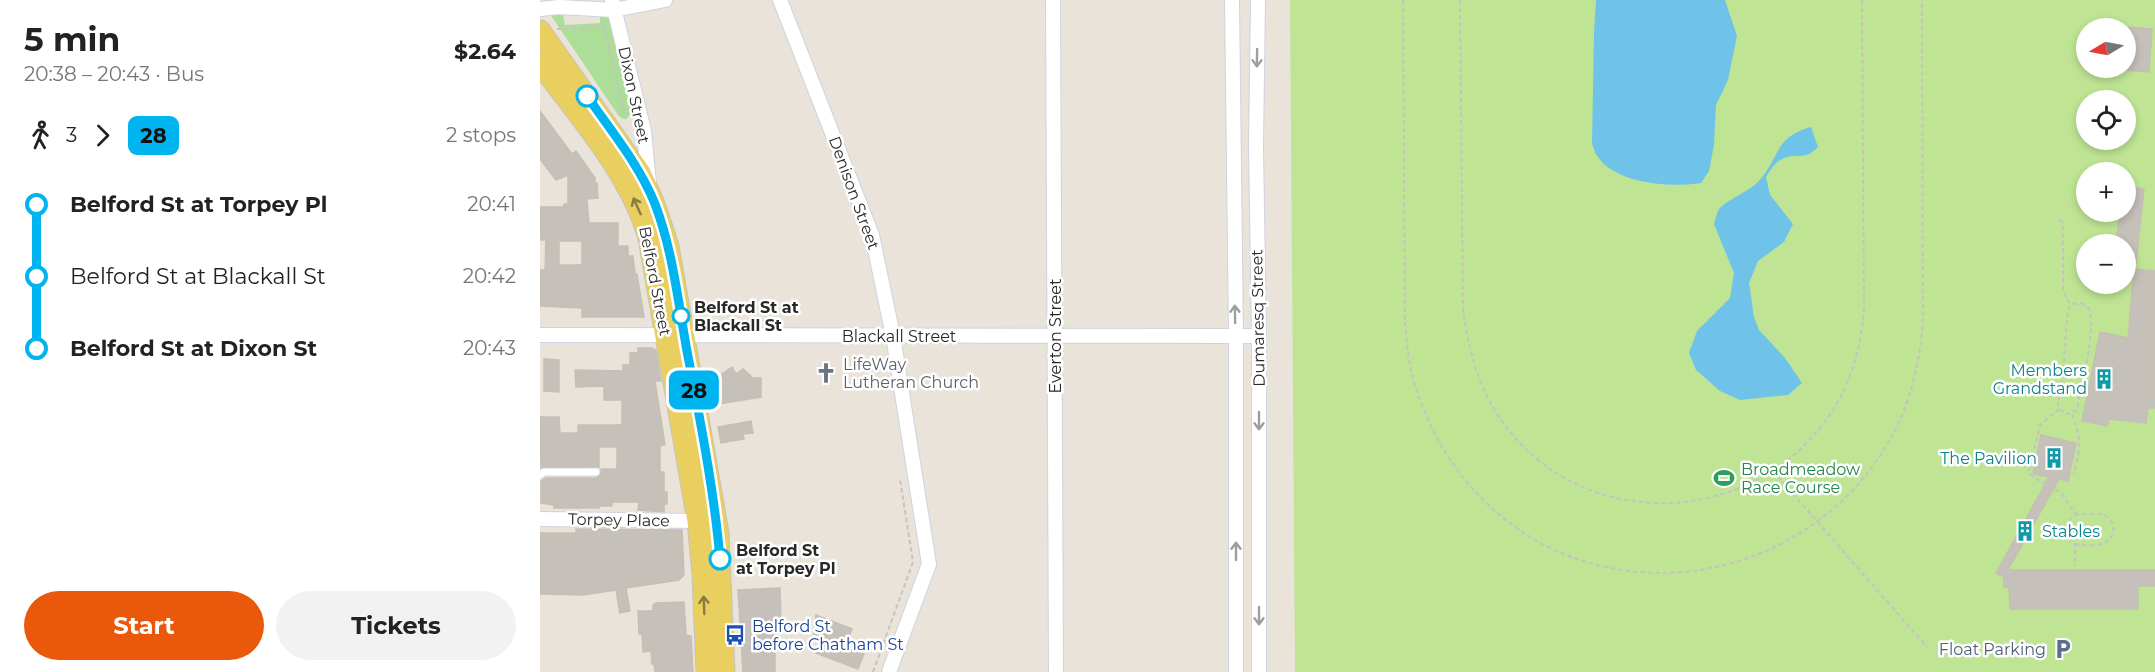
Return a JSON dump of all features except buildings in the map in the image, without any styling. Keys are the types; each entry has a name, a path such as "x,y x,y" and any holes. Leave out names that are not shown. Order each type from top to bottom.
{"main road":[{"name":"Belford Street","path":"549,30 628,154 649,192 668,246 675,336 703,574 707,672"},
{"name":"Belford Street","path":"540,63 609,158 633,196 649,238 675,336 718,533 724,672"}],"street":[{"path":"540,9 599,8 665,0"},
{"name":"Denison Street","path":"780,0 872,235 893,336 929,564 889,672"},
{"name":"Everton Street","path":"1053,0 1056,672"},
{"name":"Dumaresq Street","path":"1232,0 1236,336 1236,672"},
{"name":"Dumaresq Street","path":"1258,0 1256,146 1259,336 1259,672"},
{"name":"Dixon Street","path":"613,5 644,131 649,192"},
{"path":"1232,146 1256,146"},
{"name":"Blackall Street","path":"540,335 1259,336"},
{"path":"1236,490 1259,490"},
{"name":"Torpey Place","path":"540,519 698,521"}],"lane":[{"path":"540,475 544,472 596,472"}],"path":[{"path":"1403,0 1405,325 1412,374 1429,419 1446,453 1468,483 1510,523 1543,544 1598,565 1637,572 1679,573 1724,566 1766,552 1818,522 1856,487 1883,451 1904,411 1917,368 1923,324 1922,0"},
{"path":"1460,0 1463,311 1468,350 1481,385 1502,423 1533,455 1557,474 1591,491 1628,501 1676,504 1710,499 1743,488 1773,471 1813,437 1834,409 1850,378 1860,345 1864,310 1862,0"},
{"path":"599,8 626,119"},
{"path":"549,30 612,27"},
{"path":"2059,220 2063,223 2063,290 2071,306"},
{"path":"2082,304 2088,307 2090,313 2088,347 2077,410 2072,414 2064,414 2059,409 2067,341 2068,309 2071,306 2082,304"},
{"path":"2059,409 2040,425 2029,472 2061,493 2076,514"},
{"path":"2072,414 2080,443 2074,474"},
{"path":"1773,471 1928,646"},
{"path":"873,672 913,562 900,479"},
{"path":"2075,544 2104,543 2111,537 2114,528 2110,519 2103,514 2076,514 2069,520 2066,528 2068,537 2075,544 2075,566"}],"green space":[{"name":"Broadmeadow Race Course","path":"1290,0 2155,0 2155,672 1295,672"},
{"path":"600,13 611,19 632,113 626,119 618,115 550,14 563,14 565,25 600,23"}],"water":[{"path":"1596,0 1725,0 1737,36 1728,80 1716,105 1714,145 1709,171 1701,183 1661,184 1631,178 1606,166 1596,154 1592,144"},
{"path":"1811,127 1818,147 1804,156 1779,160 1766,177 1770,195 1793,224 1784,242 1758,261 1749,283 1754,317 1759,330 1785,358 1802,383 1788,395 1740,400 1720,391 1696,370 1689,353 1697,331 1730,298 1734,273 1714,224 1720,208 1757,183 1783,143 1799,131"}],"bus line":[{"name":"28","path":"587,96 640,173 654,204 668,246 712,495 720,559"}],"place":[{"name":"Belford St at Blackall St","path":"681,316"},
{"name":"LifeWay Lutheran Church","path":"826,373"},
{"name":"Members Grandstand","path":"2104,379"},
{"name":"The Pavilion","path":"2054,458"},
{"name":"Broadmeadow Race Course","path":"1724,478"},
{"name":"Stables","path":"2025,531"},
{"name":"Belford St at Torpey Pl","path":"720,559"},
{"name":"Belford St before Chatham St","path":"735,635"},
{"name":"Float Parking","path":"2063,649"}]}
